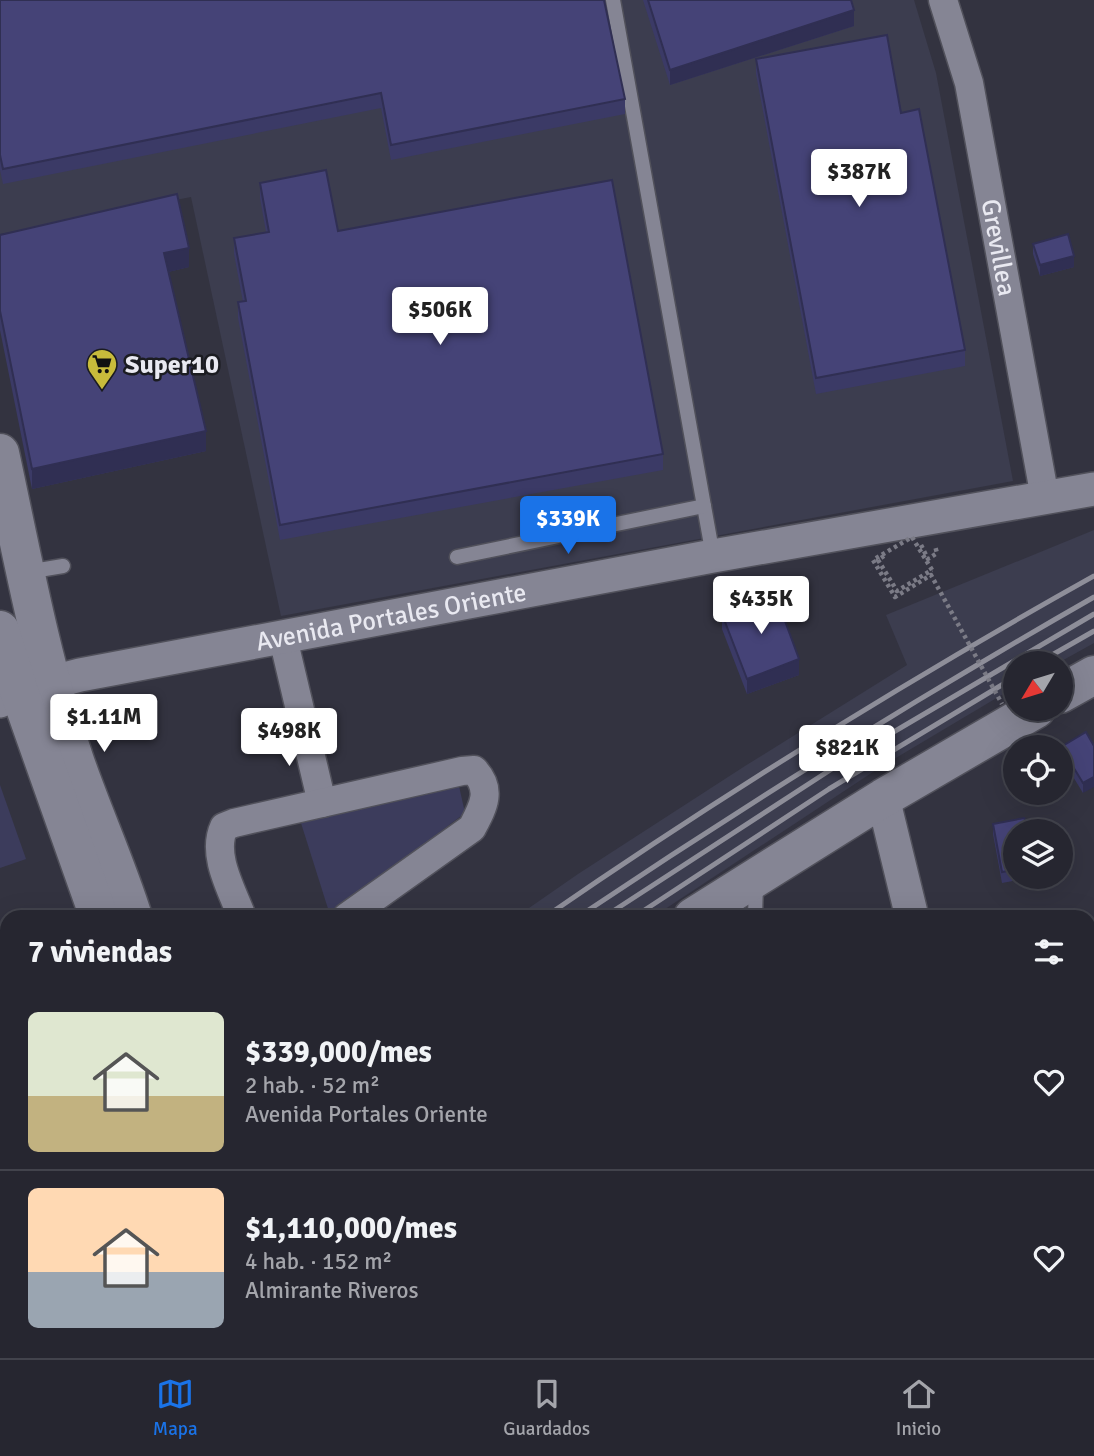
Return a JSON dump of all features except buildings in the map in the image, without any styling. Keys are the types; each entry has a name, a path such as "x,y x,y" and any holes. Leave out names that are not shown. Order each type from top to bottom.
{"main road":[{"path":"0,453 26,572 18,691 74,758 130,910"},
{"path":"0,630 18,691 96,910"},
{"path":"1073,687 1094,675"},
{"path":"704,910 883,798 1003,717"}],"street":[{"name":"Grevillea","path":"943,0 969,83 1045,498"},
{"name":"Avenida Portales Oriente","path":"18,691 713,556 1094,489"},
{"path":"283,638 322,803"},
{"path":"240,910 220,855 219,839 224,827 474,770 482,779 485,793 483,807 472,828 357,910"},
{"path":"883,798 910,910"}],"lane":[{"path":"613,0 713,556"},
{"path":"457,557 704,506"},
{"path":"26,572 63,566"},
{"path":"755,910 756,877"}],"path":[{"path":"928,559 916,537 912,537 873,560 895,597 931,575 1003,682"},
{"path":"913,539 932,570 897,591 878,560 913,539"}],"shaded area":[{"path":"0,0 914,0 936,73 1013,481 281,616 191,197 0,234"},
{"path":"1094,530 1094,643 1073,655 1073,651 1003,651 1003,694 879,768 664,910 526,910 745,766 907,665 886,615"},
{"path":"0,785 26,859 0,868"},
{"path":"459,786 465,813 337,910 328,910 301,823"}],"railway":[{"path":"555,910 815,740 1094,576"},
{"path":"589,910 833,752 1094,597"},
{"path":"615,910 841,763 1094,614"},
{"path":"1059,651 1094,631"},
{"path":"645,910 829,789 1003,684"}],"place":[{"name":"Super10","path":"102,391"}]}
